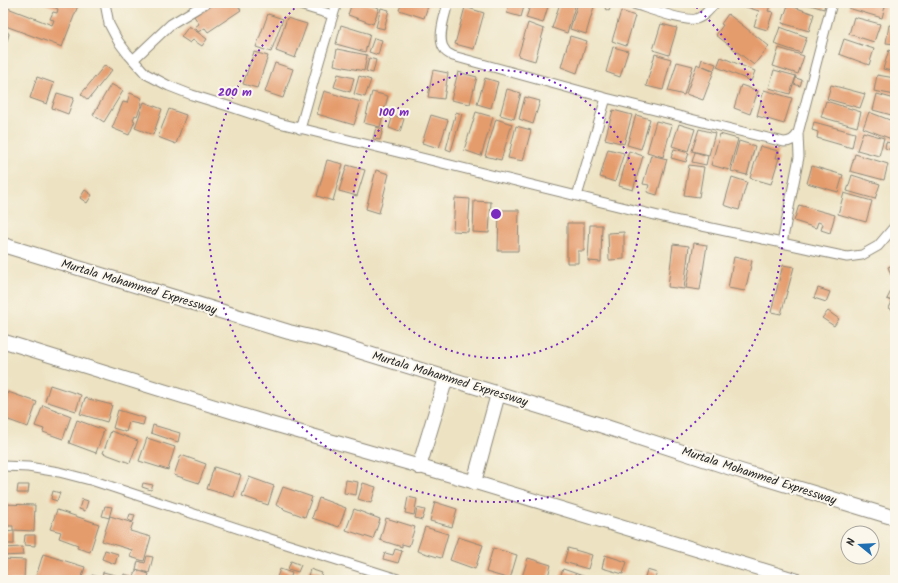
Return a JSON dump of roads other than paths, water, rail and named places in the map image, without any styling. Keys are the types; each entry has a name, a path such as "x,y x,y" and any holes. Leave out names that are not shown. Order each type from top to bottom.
{"main road":[{"name":"Murtala Mohammed Expressway","path":"3,245 289,332 323,340 618,430 731,468 895,518"},
{"path":"3,341 265,422 474,482 796,580"},
{"path":"420,467 446,378"},
{"path":"474,482 498,394"}],"street":[{"path":"105,3 109,24 118,41 146,74 169,86 192,95 300,129 679,221 846,257 862,255 878,246 895,226"},
{"path":"133,60 171,24 206,3"},
{"path":"292,3 333,15"},
{"path":"300,129 320,54 337,3"},
{"path":"448,3 441,34 441,42 445,50 453,56 606,98 784,142 794,140 798,133 832,3"},
{"path":"630,3 686,19 697,18 706,13 715,3"},
{"path":"577,196 606,98"},
{"path":"782,243 799,157 798,133"},
{"path":"3,466 28,467 59,472 94,481 396,579"}]}
